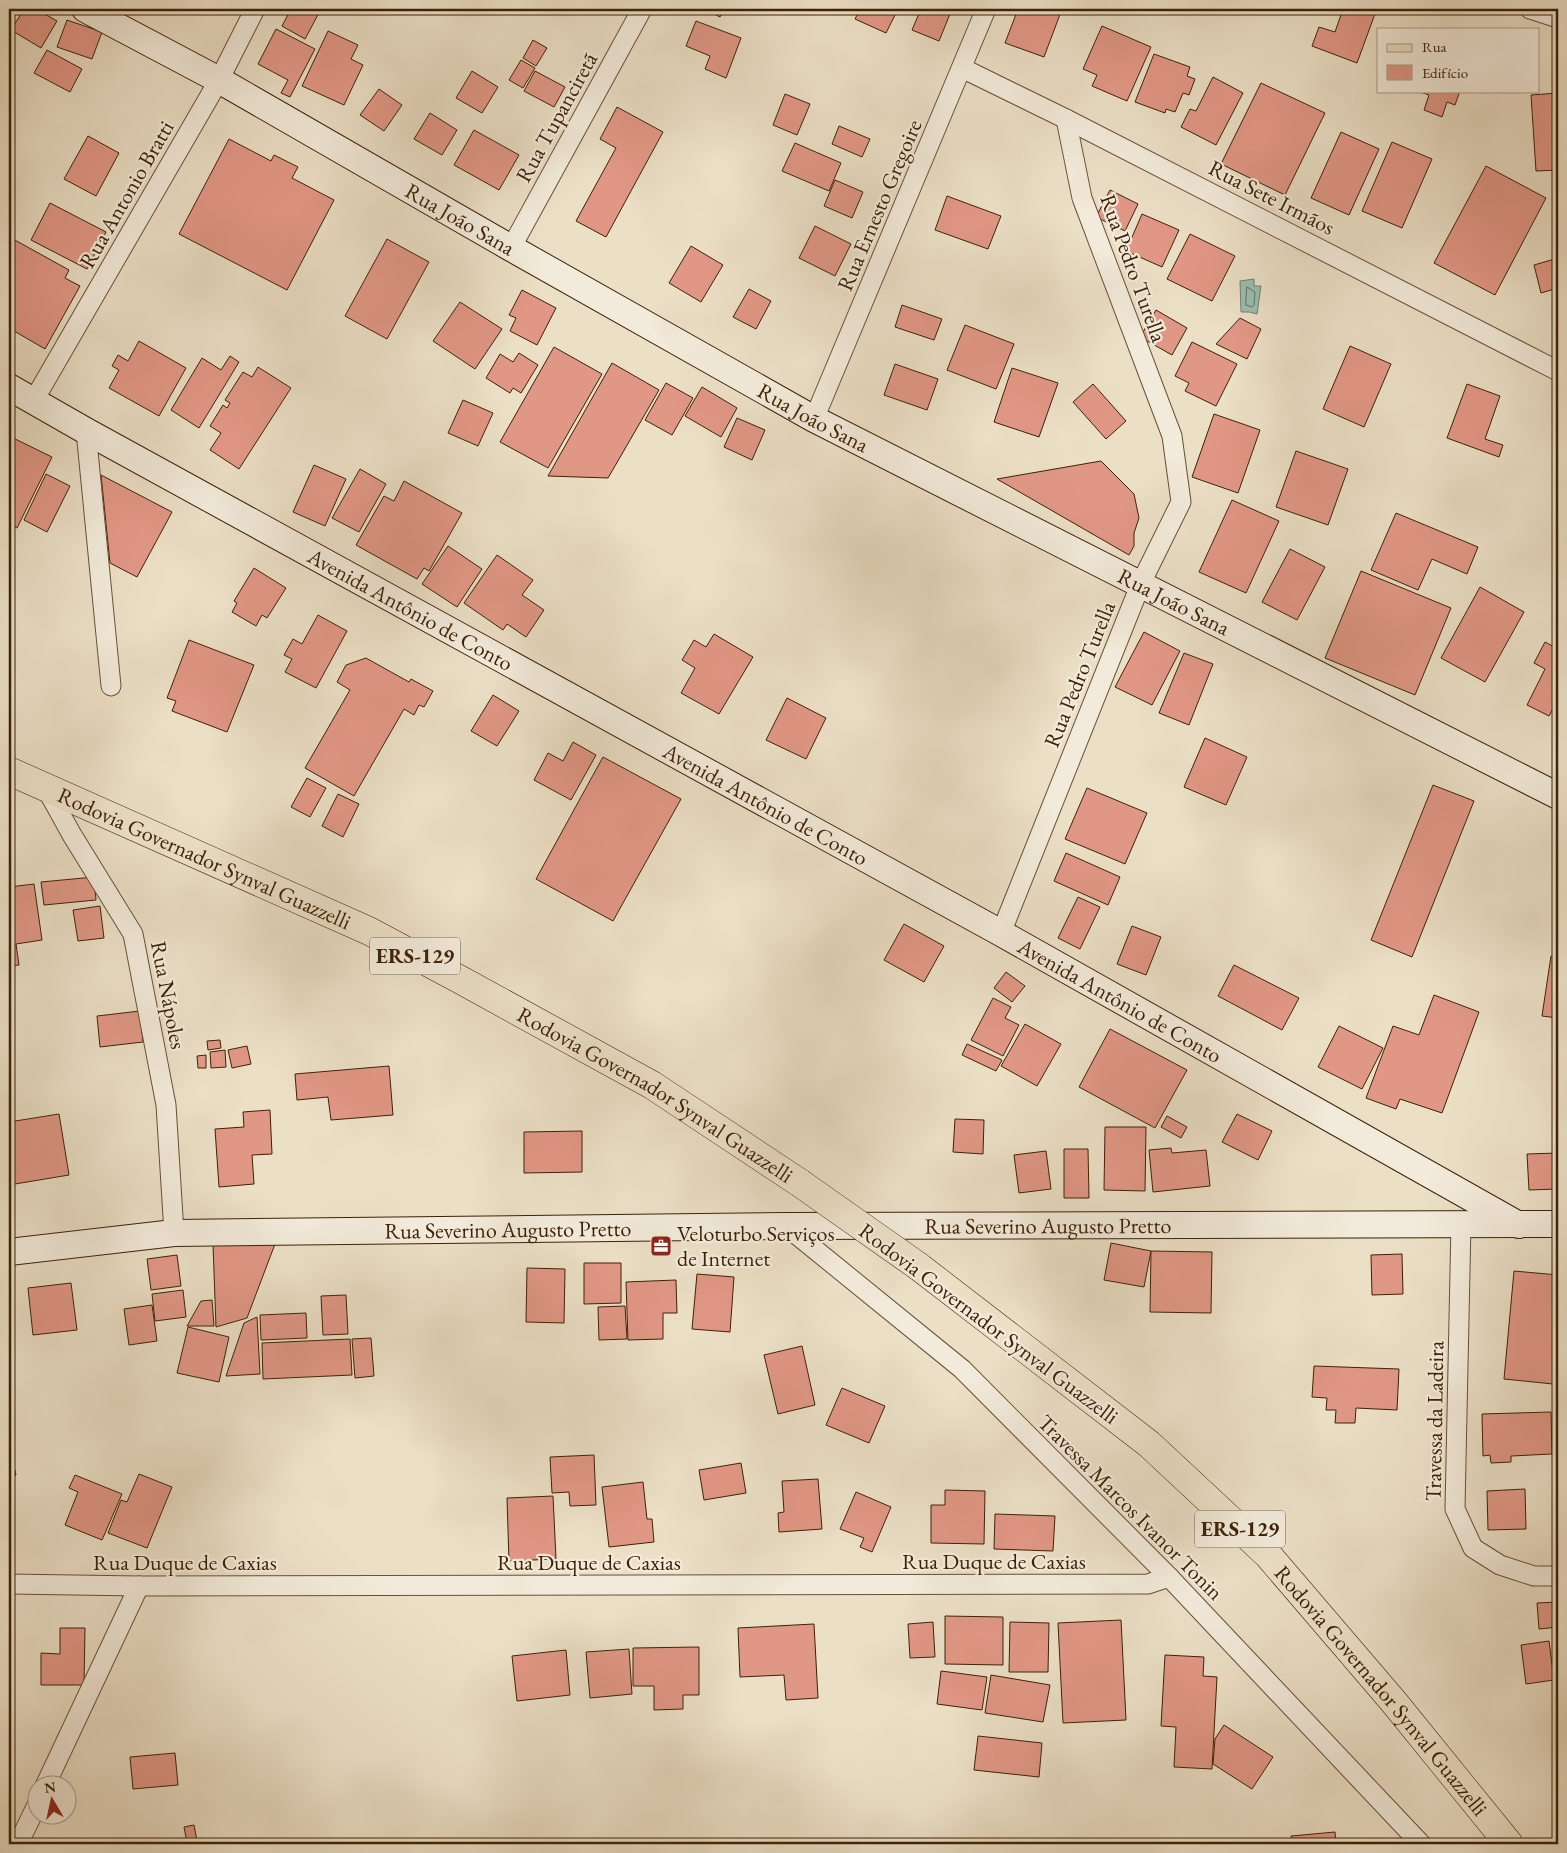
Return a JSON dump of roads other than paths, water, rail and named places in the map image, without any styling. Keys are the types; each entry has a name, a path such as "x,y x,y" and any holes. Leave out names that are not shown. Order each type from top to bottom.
{"main road":[{"name":"Rodovia Governador Synval Guazzelli","path":"9,771 369,931 652,1085 800,1183 918,1266 1149,1444 1268,1555 1393,1701 1510,1844"}],"street":[{"name":"Rua João Sana","path":"85,9 219,80 814,419 1141,583 1558,796"},
{"name":"Rua Antonio Bratti","path":"34,400 219,80 255,9"},
{"name":"Rua Tupanciretã","path":"511,248 642,9"},
{"name":"Rua Ernesto Gregoire","path":"814,419 986,9"},
{"path":"1530,9 1558,18"},
{"name":"Rua Sete Irmãos","path":"962,68 1066,119 1558,371"},
{"name":"Rua Pedro Turella","path":"1001,933 1141,583 1181,502 1172,436 1082,198 1066,119"},
{"name":"Avenida Antônio de Conto","path":"9,387 1001,933 1519,1225"},
{"path":"86,431 111,686"},
{"name":"Rua Nápoles","path":"46,788 133,934 166,1106 174,1233"},
{"name":"Travessa da Ladeira","path":"1461,1224 1455,1509 1473,1548 1500,1566 1534,1576 1558,1576"},
{"name":"Rua Severino Augusto Pretto","path":"9,1252 174,1233 786,1226 1558,1224"},
{"name":"Travessa Marcos Ivanor Tonin","path":"786,1226 962,1370 1169,1577 1421,1844"},
{"name":"Rua Duque de Caxias","path":"9,1584 139,1586 1148,1584 1169,1577"},
{"path":"51,1776 139,1586"},
{"path":"18,1844 28,1823"}],"water":[{"path":"1254,279 1254,286 1261,286 1257,314 1241,312 1240,281"}],"place":[{"name":"Veloturbo Serviços de Internet","path":"661,1246"}]}
